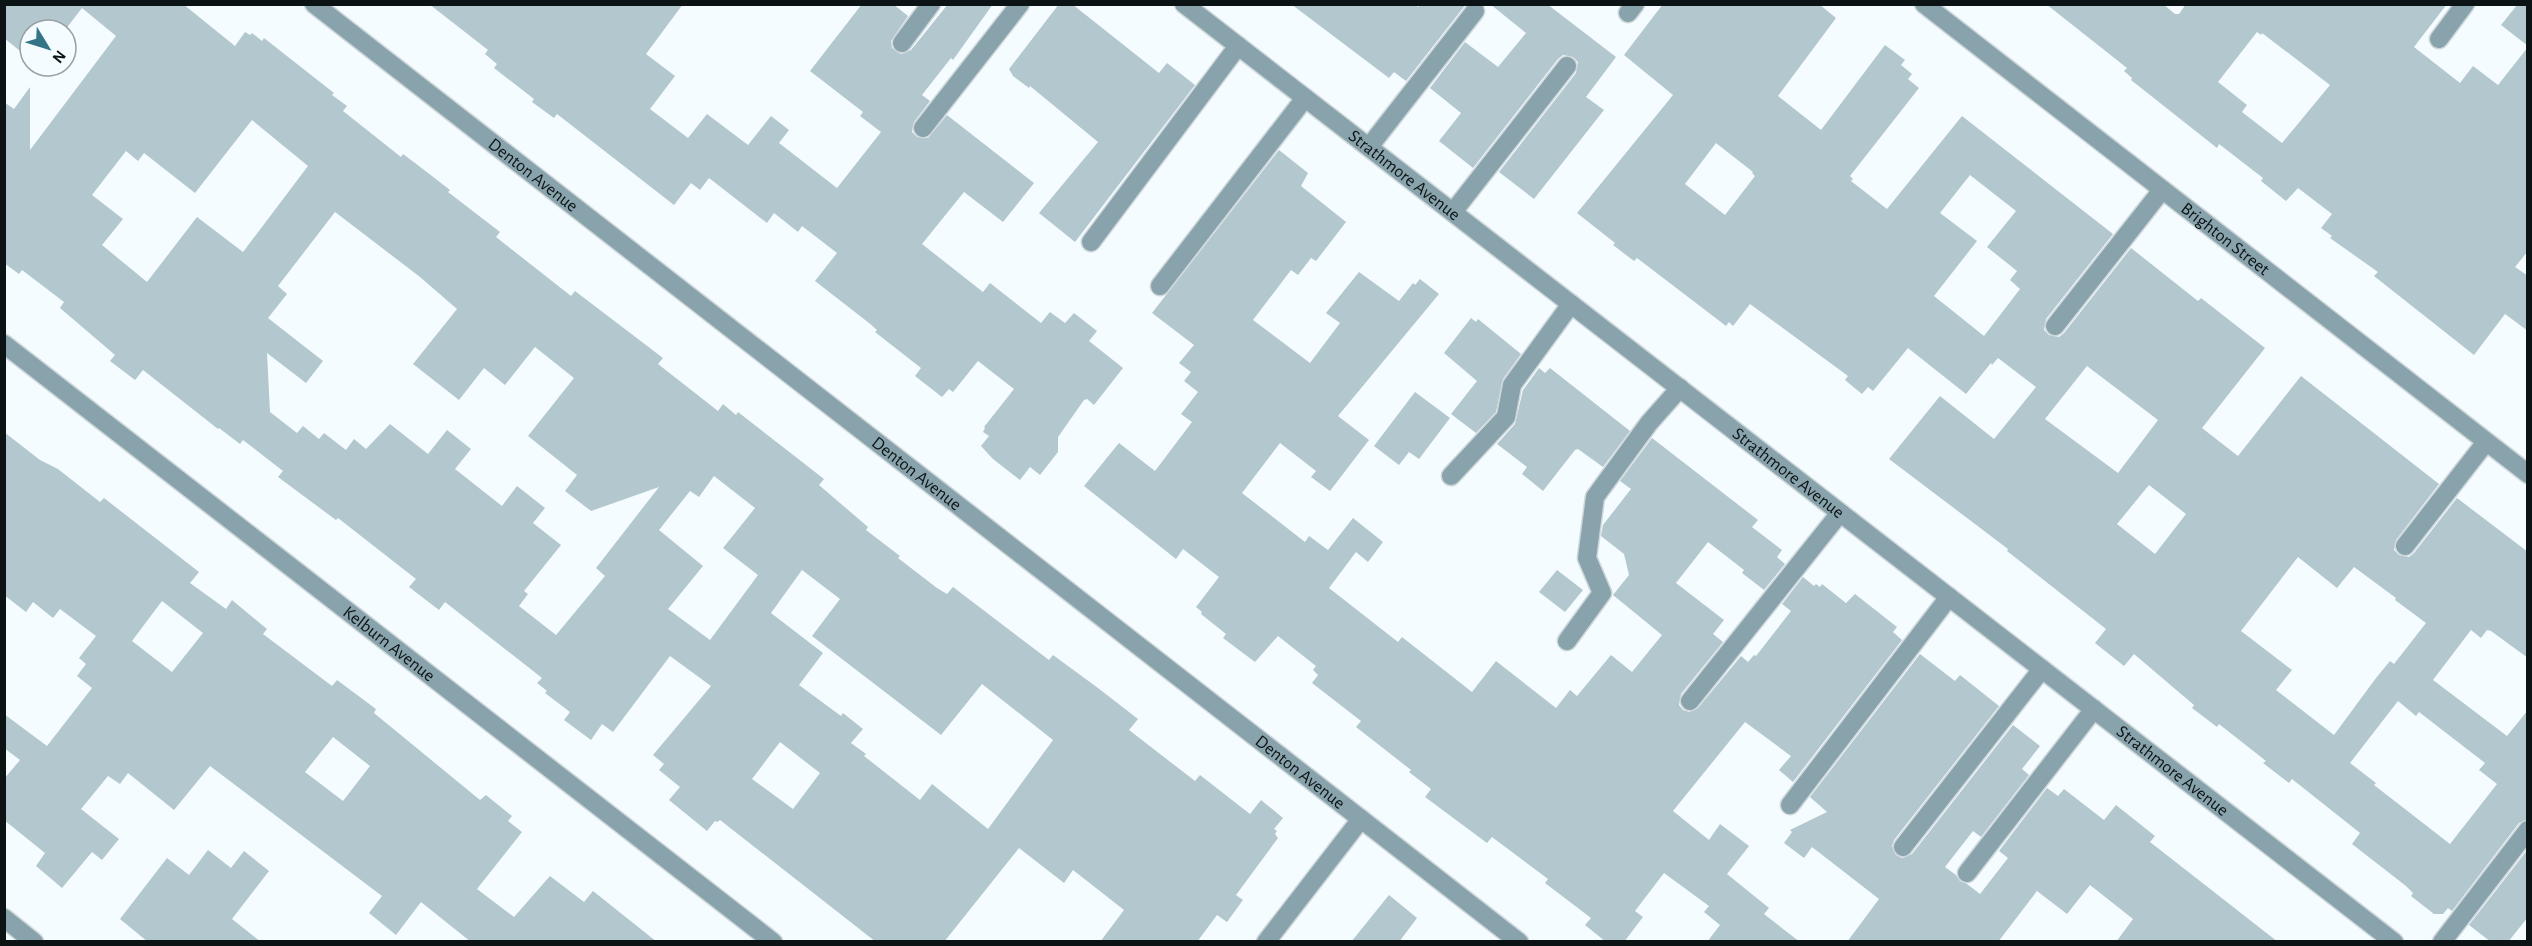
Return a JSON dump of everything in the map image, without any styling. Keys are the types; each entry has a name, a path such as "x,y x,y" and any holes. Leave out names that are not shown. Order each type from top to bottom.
{"street":[{"name":"Denton Avenue","path":"314,4 1519,942"},
{"path":"902,43 931,4"},
{"path":"923,128 1020,4"},
{"name":"Strathmore Avenue","path":"1184,4 2394,942"},
{"name":"Brighton Street","path":"1924,4 2528,474"},
{"path":"2439,39 2465,4"},
{"path":"1369,147 1475,11"},
{"path":"1090,242 1238,46"},
{"path":"1453,213 1567,66"},
{"path":"1160,286 1305,98"},
{"path":"2055,326 2162,190"},
{"path":"1451,476 1506,417 1512,386 1571,304"},
{"name":"Kelburn Avenue","path":"4,344 772,942"},
{"path":"1567,641 1602,593 1587,558 1595,497 1649,423 1680,388"},
{"path":"2405,546 2486,442"},
{"path":"1690,701 1840,513"},
{"path":"1790,805 1949,597"},
{"path":"1903,847 2043,669"},
{"path":"1967,873 2094,709"},
{"path":"1266,942 1360,819"},
{"path":"2442,942 2528,830"},
{"path":"4,918 34,942"}],"building":[{"path":"4,4 183,4 235,46 245,32 250,35 252,33 262,41 264,38 334,93 332,95 347,106 343,111 401,157 403,154 419,166 450,190 448,192 500,232 496,237 571,296 575,291 663,358 658,364 718,411 723,404 736,415 738,412 824,479 819,485 868,527 866,530 900,556 898,558 937,588 947,594 953,587 1049,660 1053,655 1098,688 1138,719 1129,730 1195,781 1200,775 1250,814 1261,800 1283,818 1274,829 1277,831 1275,834 1278,838 1236,895 1243,900 1227,922 1217,915 1197,942 1100,942 1124,910 1073,870 1064,883 1019,848 944,942 876,942 720,820 715,821 707,831 669,800 680,787 659,770 664,764 653,755 711,686 670,656 613,732 602,724 591,740 564,720 570,712 545,693 547,691 537,683 542,678 445,602 439,610 409,587 416,579 338,518 336,520 278,477 283,471 243,440 240,444 218,429 143,370 135,380 110,361 115,355 60,308 64,302 22,270 19,274 4,263 4,102 14,109 30,87 30,150 116,36 82,8 74,18 18,18 18,49 4,38","holes":["252,120 308,166 243,252 197,217 147,282 102,245 123,219 92,195 126,151 138,161 144,153 195,193","335,212 420,277 457,309 413,364 459,400 484,368 505,385 535,347 574,378 528,436 577,475 565,491 591,511 659,487 596,568 605,576 556,635 519,606 528,594 524,591 561,545 533,523 545,508 517,486 502,506 455,469 471,449 447,430 428,454 390,424 366,449 354,439 346,450 324,433 319,439 303,426 297,433 270,412 267,353 306,383 323,361 268,318 287,294 278,286","714,476 755,508 723,548 758,575 710,640 668,609 703,566 659,530 690,491 699,497","802,570 840,599 812,636 941,735 982,684 1053,740 988,829 932,784 920,800 851,743 863,729 843,713 841,716 799,685 823,653 771,613","780,742 820,773 793,809 752,779"]},
{"path":"429,4 683,4 646,54 675,76 650,109 688,138 707,114 748,145 771,116 789,130 779,143 837,188 881,132 860,116 863,112 810,71 862,4 893,4 908,16 891,41 892,48 901,54 911,50 948,4 993,4 953,60 951,58 922,95 930,101 914,122 912,132 917,137 928,138 947,115 1034,183 1003,222 964,192 922,244 983,292 990,283 1041,323 1050,312 1065,323 1074,313 1097,331 1089,341 1123,368 1094,405 1087,399 1084,400 1058,437 1058,452 1040,475 1030,467 1020,480 993,459 981,446 989,436 983,432 984,427 1014,389 978,361 953,392 949,389 942,397 915,376 921,368 815,281 837,253 802,226 798,232 774,213 767,223 709,178 700,190 691,183 674,205 557,114 554,118 532,102 534,99 494,68 497,64 485,54 488,50"},
{"path":"1059,4 1072,4 1159,73 1167,63 1195,85 1075,242 1039,213 1098,142 1030,86 1029,88 1013,76 1009,69"},
{"path":"1291,4 1414,4 1418,7 1420,4 1466,4 1406,81 1394,72 1389,78"},
{"path":"1490,4 1547,4 1616,57 1586,97 1604,110 1534,199 1499,172 1576,73 1578,62 1573,57 1563,55 1558,59 1473,168 1439,141 1461,113 1430,88 1465,42 1498,67 1526,33"},
{"path":"1663,4 1819,4 1836,18 1778,96 1821,130 1885,45 1905,60 1901,65 1912,74 1908,79 1919,88 1850,176 1853,179 1851,181 1887,209 1962,116 2113,234 2046,319 2044,330 2049,335 2059,337 2064,333 2131,248 2198,301 2201,298 2265,348 2202,428 2238,456 2301,376 2439,484 2396,540 2394,550 2399,555 2409,557 2414,553 2457,498 2528,552 2528,658 2491,631 2487,630 2481,638 2471,630 2433,680 2507,736 2528,710 2528,819 2519,823 2452,911 2448,908 2443,914 2434,914 2411,896 2413,893 2406,886 2352,844 2360,833 2292,779 2289,783 2263,763 2266,761 2219,724 2217,727 2192,708 2194,705 2134,654 2124,666 2095,643 2106,629 2007,551 2008,549 1889,459 1940,396 1994,439 2036,387 1998,358 1992,365 1991,363 1966,394 1908,348 1873,391 1868,387 1862,394 1845,380 1848,376 1750,304 1733,326 1729,322 1726,326 1637,258 1634,261 1577,213 1673,95 1624,55","holes":["1716,143 1755,176 1725,215 1685,184","1970,175 2016,211 1987,247 2017,271 2010,280 2020,289 1984,336 1934,296 1977,241 1940,213","2087,366 2158,420 2118,473 2045,419","2149,485 2186,514 2155,554 2117,524","2298,557 2337,588 2354,567 2426,623 2394,664 2390,661 2376,678 2334,735 2276,690 2292,670 2241,631","2398,701 2416,716 2419,712 2485,763 2479,770 2497,784 2450,844 2374,785 2376,783 2350,763"]},
{"path":"2046,4 2163,4 2175,14 2179,14 2186,4 2447,4 2414,47 2460,83 2473,66 2498,85 2528,47 2528,251 2515,267 2528,276 2528,331 2505,314 2474,355 2374,276 2378,272 2330,238 2332,236 2321,228 2332,214 2298,188 2286,201 2261,181 2263,178 2219,144 2217,148 2131,80 2132,78 2124,71 2127,68","holes":["2257,32 2261,35 2262,33 2330,85 2282,143 2242,112 2247,105 2218,82"]},
{"path":"2518,4 2528,4 2528,46 2501,25"},
{"path":"1279,150 1308,173 1301,186 1346,222 1316,261 1311,258 1298,275 1291,270 1253,320 1310,363 1340,323 1326,313 1359,272 1399,301 1413,283 1415,285 1420,279 1439,294 1338,416 1369,440 1330,491 1311,477 1316,471 1280,443 1242,493 1305,542 1309,536 1328,550 1353,518 1383,542 1368,562 1356,552 1329,588 1398,642 1402,637 1472,692 1496,661 1556,708 1570,690 1577,696 1611,655 1632,672 1662,635 1613,595 1629,575 1624,554 1601,536 1603,525 1631,489 1620,481 1652,438 1758,520 1752,527 1782,550 1777,557 1785,564 1764,590 1742,573 1744,570 1708,542 1676,583 1724,620 1713,634 1723,642 1681,694 1679,705 1683,710 1689,712 1698,708 1741,656 1748,662 1754,655 1756,656 1791,611 1782,604 1803,577 1814,586 1816,584 1820,587 1822,584 1846,603 1855,594 1897,627 1893,632 1902,640 1793,782 1779,770 1791,756 1745,722 1673,811 1709,840 1720,824 1749,846 1727,874 1769,908 1764,914 1800,942 1707,942 1720,925 1704,912 1709,906 1664,873 1635,911 1643,917 1624,942 1606,942 1585,925 1591,918 1545,883 1548,879 1492,837 1487,843 1425,797 1431,789 1409,772 1411,770 1356,727 1361,721 1312,683 1318,675 1313,670 1316,666 1278,636 1255,662 1223,638 1226,634 1201,614 1202,612 1196,607 1219,577 1183,549 1176,559 1084,486 1119,443 1155,471 1192,422 1181,414 1198,392 1184,381 1191,372 1179,363 1194,345 1152,313"},
{"path":"1471,318 1476,322 1478,319 1521,354 1503,379 1496,412 1476,433 1451,414 1477,381 1444,353"},
{"path":"1539,368 1545,373 1550,368 1630,431 1603,467 1578,449 1575,450 1543,491 1522,474 1527,467 1497,444 1515,424 1523,390"},
{"path":"1415,392 1450,418 1419,459 1409,452 1399,465 1374,446"},
{"path":"4,432 40,460 58,469 100,502 104,498 199,572 190,583 226,609 232,600 267,629 263,634 332,686 337,680 376,709 374,713 480,800 486,795 512,816 508,821 522,832 477,889 514,917 550,876 584,902 593,891 657,942 471,942 421,902 396,935 369,913 382,896 210,766 174,810 128,773 120,784 108,776 81,809 119,839 102,860 92,852 62,888 36,866 45,853 4,820 4,779 20,760 4,748 4,714 47,746 92,688 77,676 86,664 79,658 96,636 60,609 53,618 33,602 26,612 4,595","holes":["162,601 203,633 172,672 132,641","333,737 370,766 343,801 305,772"]},
{"path":"1557,570 1583,590 1565,612 1539,592"},
{"path":"1920,654 1955,681 1960,675 1999,706 1894,840 1892,846 1896,855 1902,858 1912,854 2013,725 2040,746 2022,769 2029,775 1981,837 1973,831 1945,867 1960,881 1980,894 2008,858 1999,851 2047,788 2058,796 2064,789 2104,820 2116,805 2155,836 2150,842 2278,942 2116,942 2133,919 2090,885 2067,914 2037,891 1998,942 1847,942 1879,899 1812,847 1804,858 1784,843 1792,832 1790,830 1827,812 1810,797"},
{"path":"2528,849 2528,917 2508,942 2491,942 2469,925"},
{"path":"208,850 231,868 244,851 269,871 232,919 261,942 148,942 120,919 167,858 189,875"},
{"path":"1389,895 1417,918 1399,942 1351,942"}]}
